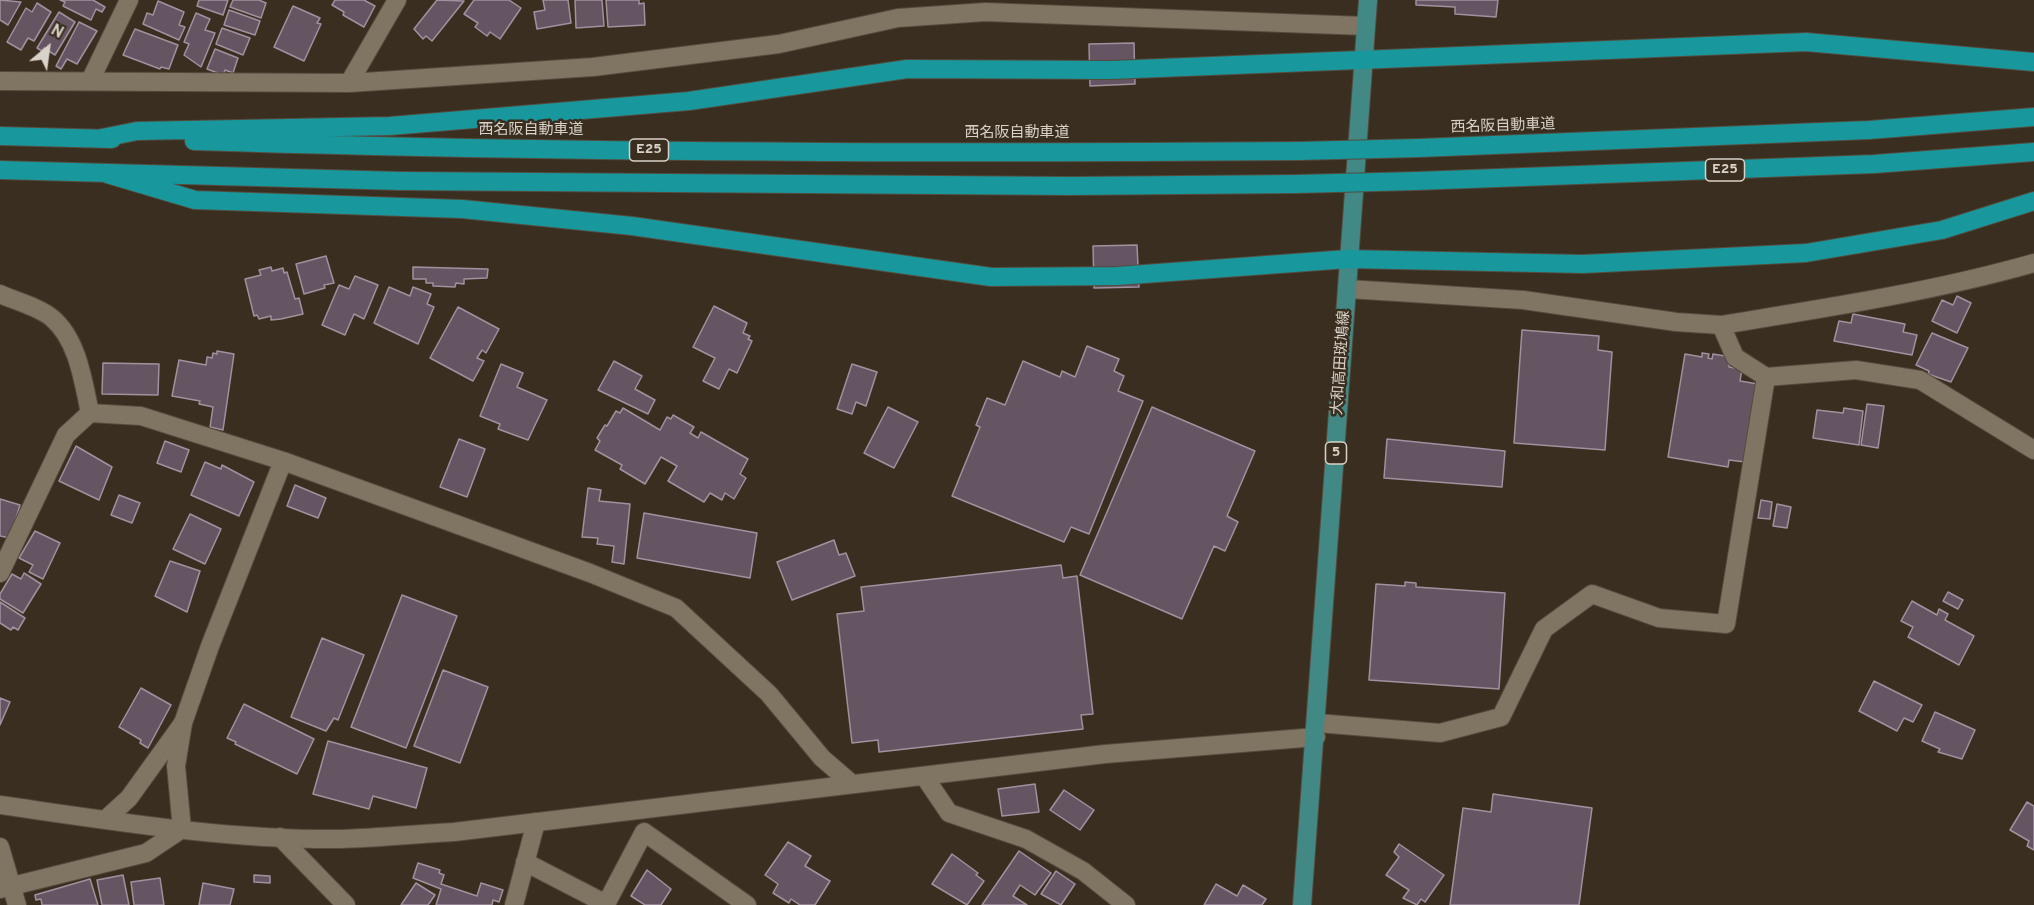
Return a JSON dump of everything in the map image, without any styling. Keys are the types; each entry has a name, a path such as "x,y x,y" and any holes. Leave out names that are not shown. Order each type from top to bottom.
{"highway":[{"path":"102,138 137,132 390,126 689,101 907,69 1111,70 1806,42 2034,62"},
{"name":"西名阪自動車道","path":"0,136 401,148 1069,153 1299,151 1869,130 2034,117"},
{"name":"E25","path":"0,170 401,181 1070,186 1296,184 1862,164 2034,152"},
{"path":"104,172 195,200 474,210 632,226 991,277 1117,276 1348,259 1583,264 1806,253 1942,230 2034,201"}],"main road":[{"name":"大和高田斑鳩線","path":"1302,905 1368,0"}],"street":[{"path":"90,81 129,0"},
{"path":"349,83 397,0"},
{"path":"0,81 349,83 592,67 779,44 898,18 986,12 1365,26"},
{"path":"1348,289 1523,300 1676,322 1721,325 1843,305 1982,278 2034,263"},
{"path":"0,294 51,316 69,338 90,413"},
{"path":"1721,325 1735,357 1766,377 1856,370 1920,380 2034,450"},
{"path":"0,805 182,829 280,837 387,837 536,822 851,783 1316,730 1440,733 1501,717 1544,629 1592,594 1659,618 1726,624 1766,377"},
{"path":"0,573 66,435 90,413 141,416 283,461 590,573 676,608 769,694 822,758 851,783"},
{"path":"182,829 176,766 183,723 210,646 283,461"},
{"path":"105,820 129,798 183,723"},
{"path":"924,776 949,813 1026,839 1083,871 1126,905"},
{"path":"514,905 536,822"},
{"path":"0,848 9,894 146,853 182,829"},
{"path":"525,862 606,904 644,832 747,905"},
{"path":"280,837 346,905"}],"building":[{"path":"0,0 21,2 8,25 0,20"},
{"path":"60,0 93,0 105,7 102,12 96,9 91,20 63,6 65,2"},
{"path":"199,0 228,0 223,15 197,6"},
{"path":"233,0 259,0 266,3 261,18 230,7"},
{"path":"335,0 364,0 375,6 364,27 343,15 344,12 332,5"},
{"path":"437,0 464,1 432,41 426,36 423,39 414,29"},
{"path":"474,0 509,0 521,8 500,39 490,32 487,36 475,27 478,23 464,14"},
{"path":"543,0 568,0 571,23 537,29 534,12 545,10"},
{"path":"575,0 602,0 604,26 576,28"},
{"path":"606,0 639,0 639,4 644,3 645,25 608,27"},
{"path":"1416,0 1498,0 1496,17 1455,14 1455,7 1416,5"},
{"path":"158,1 184,12 179,25 185,27 179,40 143,24 147,13 153,15"},
{"path":"37,3 51,12 34,41 28,38 21,50 7,42 26,8 32,12"},
{"path":"293,6 320,18 317,23 321,24 304,61 274,47"},
{"path":"229,10 260,21 255,35 224,25"},
{"path":"59,12 75,22 55,55 44,48 42,51 37,48"},
{"path":"196,13 210,19 205,30 215,33 201,67 184,55 189,44 184,42"},
{"path":"79,22 97,31 77,64 67,59 61,69 56,66"},
{"path":"222,28 250,38 243,55 216,44"},
{"path":"135,29 178,45 169,69 161,67 160,69 123,55"},
{"path":"1134,43 1135,84 1090,86 1089,44"},
{"path":"215,49 238,58 233,73 225,70 223,75 207,69"},
{"path":"1137,245 1139,287 1094,288 1093,246"},
{"path":"326,256 334,283 304,294 296,264"},
{"path":"271,267 272,271 283,268 284,273 287,272 295,299 299,298 303,314 271,320 271,316 259,319 257,315 254,316 245,279 261,275 259,270"},
{"path":"413,267 488,269 487,278 464,279 464,284 456,283 455,287 433,286 433,283 426,283 426,279 413,279"},
{"path":"355,276 378,285 364,319 354,314 345,335 322,325 339,285 349,289"},
{"path":"389,287 410,296 413,287 431,294 427,304 434,307 418,344 374,323"},
{"path":"1957,296 1971,303 1957,333 1932,321 1942,300 1953,305"},
{"path":"714,306 747,323 743,333 750,336 748,339 752,341 737,373 729,369 719,389 703,381 715,358 693,347"},
{"path":"458,307 499,329 486,353 482,350 477,358 484,361 473,381 430,358"},
{"path":"1853,314 1905,324 1903,332 1917,335 1912,355 1834,341 1839,321 1851,323"},
{"path":"1522,330 1599,336 1598,350 1612,352 1605,450 1514,443"},
{"path":"1932,333 1968,348 1951,382 1928,374 1929,371 1916,365"},
{"path":"1087,346 1119,359 1114,371 1124,376 1118,391 1143,401 1089,534 1071,527 1064,542 952,496 980,427 976,425 987,398 1005,405 1023,361 1060,377 1062,371 1075,377"},
{"path":"217,351 234,354 223,430 210,427 213,407 199,404 200,401 172,396 179,360 206,365 207,357 212,358 213,353 217,354"},
{"path":"1702,353 1709,354 1708,358 1712,359 1713,354 1731,357 1729,367 1742,369 1740,381 1758,384 1745,462 1729,460 1728,467 1668,457 1685,354 1702,357"},
{"path":"614,361 642,376 635,389 655,400 648,414 598,390"},
{"path":"103,363 159,364 158,395 102,394"},
{"path":"501,364 523,373 517,387 547,400 528,440 498,429 500,424 480,416"},
{"path":"852,364 877,372 866,406 856,402 852,414 837,409"},
{"path":"1867,404 1884,406 1878,448 1861,445"},
{"path":"888,407 918,422 894,468 864,453"},
{"path":"1152,407 1255,451 1227,516 1238,522 1225,551 1214,546 1182,619 1080,575"},
{"path":"623,408 660,430 667,417 671,419 673,415 694,427 690,433 698,438 701,432 748,459 740,474 746,478 734,499 725,493 722,500 710,493 704,502 668,481 677,466 661,457 645,484 620,469 622,465 595,450 600,441 597,438 605,425 607,426 616,411 620,413"},
{"path":"1844,408 1863,411 1859,445 1813,438 1817,410 1843,413"},
{"path":"459,439 485,449 467,497 440,487"},
{"path":"1387,439 1505,451 1502,487 1384,478"},
{"path":"165,441 189,450 181,472 157,463"},
{"path":"76,446 112,467 99,500 59,481"},
{"path":"205,462 221,469 222,465 254,482 239,516 191,495"},
{"path":"295,485 326,498 318,518 287,506"},
{"path":"588,488 601,490 599,501 630,504 624,564 612,562 614,546 597,544 598,538 582,537"},
{"path":"119,495 140,503 132,523 111,515"},
{"path":"0,499 20,505 10,538 0,536"},
{"path":"1761,500 1772,502 1770,519 1758,518"},
{"path":"1777,504 1791,507 1787,528 1773,526"},
{"path":"644,513 757,533 750,578 637,558"},
{"path":"190,514 221,529 205,564 173,549"},
{"path":"35,531 60,543 43,579 29,572 33,565 19,558"},
{"path":"834,540 839,555 846,553 855,576 792,600 777,562"},
{"path":"170,561 200,571 187,612 155,596"},
{"path":"1061,565 1063,578 1077,576 1093,714 1081,715 1083,729 879,752 878,740 852,743 837,614 864,611 861,587"},
{"path":"24,573 41,584 23,613 0,599 0,594 12,574 21,579"},
{"path":"1405,582 1416,583 1416,587 1505,593 1499,689 1369,680 1376,584 1405,586"},
{"path":"1948,592 1963,600 1958,609 1943,601"},
{"path":"402,595 457,616 406,748 351,727"},
{"path":"1912,601 1937,615 1939,609 1948,614 1945,620 1974,636 1959,665 1908,637 1913,627 1901,621"},
{"path":"0,602 25,618 18,630 13,627 11,630 0,623"},
{"path":"322,638 364,655 338,720 334,718 326,731 291,717"},
{"path":"443,670 488,687 460,763 414,746"},
{"path":"1874,681 1922,705 1913,722 1904,718 1897,731 1859,711"},
{"path":"141,688 171,705 148,748 140,743 141,740 119,727"},
{"path":"0,698 10,702 0,725"},
{"path":"244,704 314,739 297,774 227,738"},
{"path":"1935,712 1975,730 1962,759 1938,752 1940,749 1922,741"},
{"path":"328,741 427,768 416,808 373,796 369,809 313,794"},
{"path":"1035,784 1039,812 1002,816 998,789"},
{"path":"1064,790 1094,810 1080,830 1050,810"},
{"path":"1493,794 1592,808 1579,905 1450,905 1463,808 1491,812"},
{"path":"2027,802 2034,806 2034,850 2027,846 2029,841 2010,830"},
{"path":"788,842 811,856 805,866 830,881 815,905 800,905 791,899 789,903 773,893 778,884 765,875"},
{"path":"1399,844 1444,875 1425,902 1421,899 1417,905 1403,898 1409,890 1386,875 1399,857 1394,852"},
{"path":"1019,851 1051,873 1035,895 1020,885 1013,896 1027,905 982,905"},
{"path":"952,854 978,873 976,875 984,881 967,905 932,884"},
{"path":"418,863 440,870 439,873 444,875 441,884 477,896 481,883 503,890 499,902 493,900 492,905 436,905 441,889 413,878"},
{"path":"647,870 671,889 661,905 645,905 631,896"},
{"path":"1056,871 1075,884 1061,905 1041,894"},
{"path":"123,875 129,905 102,905 97,880"},
{"path":"254,875 270,876 270,883 254,882"},
{"path":"160,878 164,905 134,905 131,882"},
{"path":"90,879 98,905 42,905 41,899 36,900 35,895"},
{"path":"203,883 234,889 230,905 199,905"},
{"path":"416,883 435,895 428,905 401,905"},
{"path":"1216,884 1237,896 1243,885 1266,899 1262,905 1204,905"}]}
